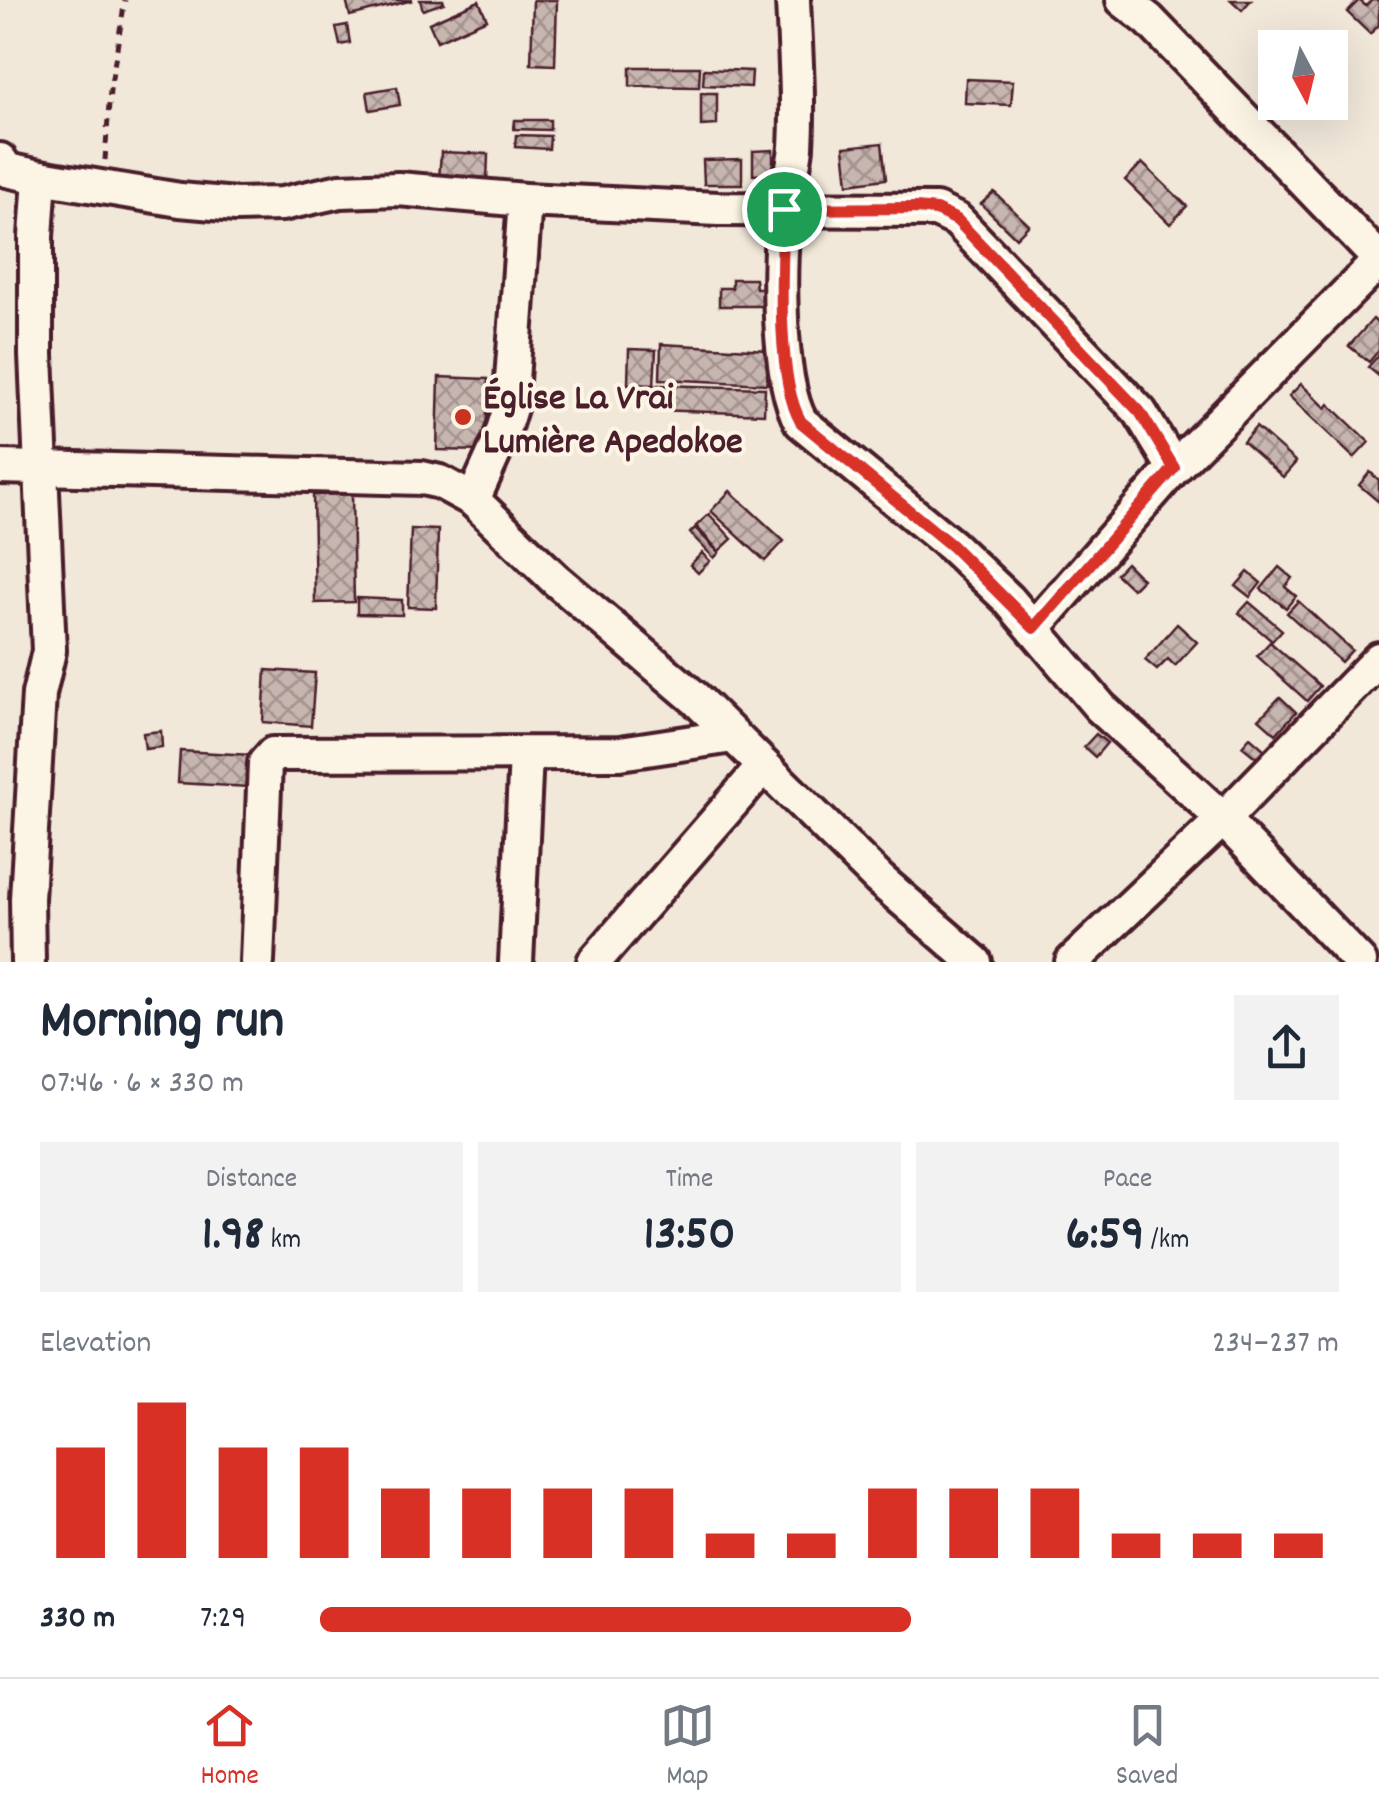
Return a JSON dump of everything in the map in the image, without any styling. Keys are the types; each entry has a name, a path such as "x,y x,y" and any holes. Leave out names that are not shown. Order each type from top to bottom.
{"street":[{"path":"793,0 796,144 784,209 781,302 789,390 801,422 952,546 1034,628 1100,708 1223,819 1360,962"},
{"path":"1034,628 1174,468 1379,260 1149,20 1123,0"},
{"path":"0,160 7,170 40,177 236,205 282,204 340,191 398,189 525,200 936,210 957,220 1140,412 1174,468"},
{"path":"28,962 14,897 39,694 49,650 36,276 40,177"},
{"path":"473,500 510,408 525,200"},
{"path":"0,467 422,478 456,489 473,500 554,579 696,699 879,879 975,962"},
{"path":"1072,962 1223,819 1379,659"},
{"path":"258,962 265,763 272,754 641,752 733,736"},
{"path":"516,962 526,755"},
{"path":"594,962 764,766"}],"path":[{"path":"105,188 110,90 125,0"}],"building":[{"path":"346,0 413,0 350,16"},
{"path":"420,0 443,0 444,3 423,10"},
{"path":"533,0 557,0 555,65 531,64"},
{"path":"1231,0 1251,0 1242,10"},
{"path":"1359,0 1366,6 1379,0 1379,25 1370,34 1347,12"},
{"path":"479,1 487,19 437,41 429,23"},
{"path":"347,25 350,43 340,45 336,27"},
{"path":"630,67 700,67 699,87 630,86"},
{"path":"704,69 752,71 751,87 703,85"},
{"path":"966,79 1013,81 1011,105 965,103"},
{"path":"397,87 400,105 370,110 367,92"},
{"path":"701,93 717,93 717,125 701,126"},
{"path":"515,120 550,120 550,130 514,129"},
{"path":"516,135 550,136 549,149 515,147"},
{"path":"882,143 886,179 848,184 844,147"},
{"path":"773,150 773,174 753,175 753,151"},
{"path":"441,152 488,154 487,182 439,180"},
{"path":"742,159 742,184 704,184 703,160"},
{"path":"1142,163 1187,206 1170,224 1125,180"},
{"path":"994,192 1029,225 1016,238 981,204"},
{"path":"732,279 755,279 756,288 771,288 771,306 719,306 719,288 732,288"},
{"path":"1373,319 1379,325 1379,350 1369,362 1349,346"},
{"path":"661,344 768,350 767,384 660,379"},
{"path":"629,349 656,350 654,385 628,384"},
{"path":"1379,355 1379,376 1368,367"},
{"path":"439,377 488,379 486,451 437,450"},
{"path":"1301,384 1369,442 1354,458 1289,396"},
{"path":"658,385 765,388 764,414 657,410"},
{"path":"1256,427 1296,462 1283,477 1243,442"},
{"path":"1370,472 1379,480 1379,502 1359,485"},
{"path":"730,491 784,541 765,561 711,511"},
{"path":"352,494 354,602 315,603 313,495"},
{"path":"709,514 732,539 719,551 696,526"},
{"path":"695,528 719,553 714,558 690,533"},
{"path":"411,529 438,530 436,608 408,607"},
{"path":"702,553 710,561 698,573 690,565"},
{"path":"1126,563 1142,579 1132,589 1116,574"},
{"path":"1279,567 1292,578 1285,587 1296,596 1286,608 1261,589"},
{"path":"1248,572 1261,583 1250,597 1236,586"},
{"path":"357,598 402,600 402,615 357,614"},
{"path":"1298,601 1352,650 1341,662 1287,613"},
{"path":"1249,602 1282,630 1272,641 1239,613"},
{"path":"1177,624 1197,642 1175,666 1168,659 1157,670 1145,660"},
{"path":"1270,642 1320,686 1307,701 1257,656"},
{"path":"266,670 315,673 311,726 263,722"},
{"path":"1280,697 1296,712 1276,734 1259,719"},
{"path":"161,731 162,747 145,749 143,733"},
{"path":"1096,734 1107,743 1095,757 1084,747"},
{"path":"1250,737 1266,751 1259,760 1242,746"},
{"path":"180,751 251,755 249,787 178,783"}],"place":[{"name":"Église La Vrai Lumière Apedokoe","path":"463,417"}],"route":[{"path":"916,208 936,210 957,220 1140,412 1160,443 1174,468 1034,628 952,546 801,422 789,390 781,302 784,209 916,208"}]}
